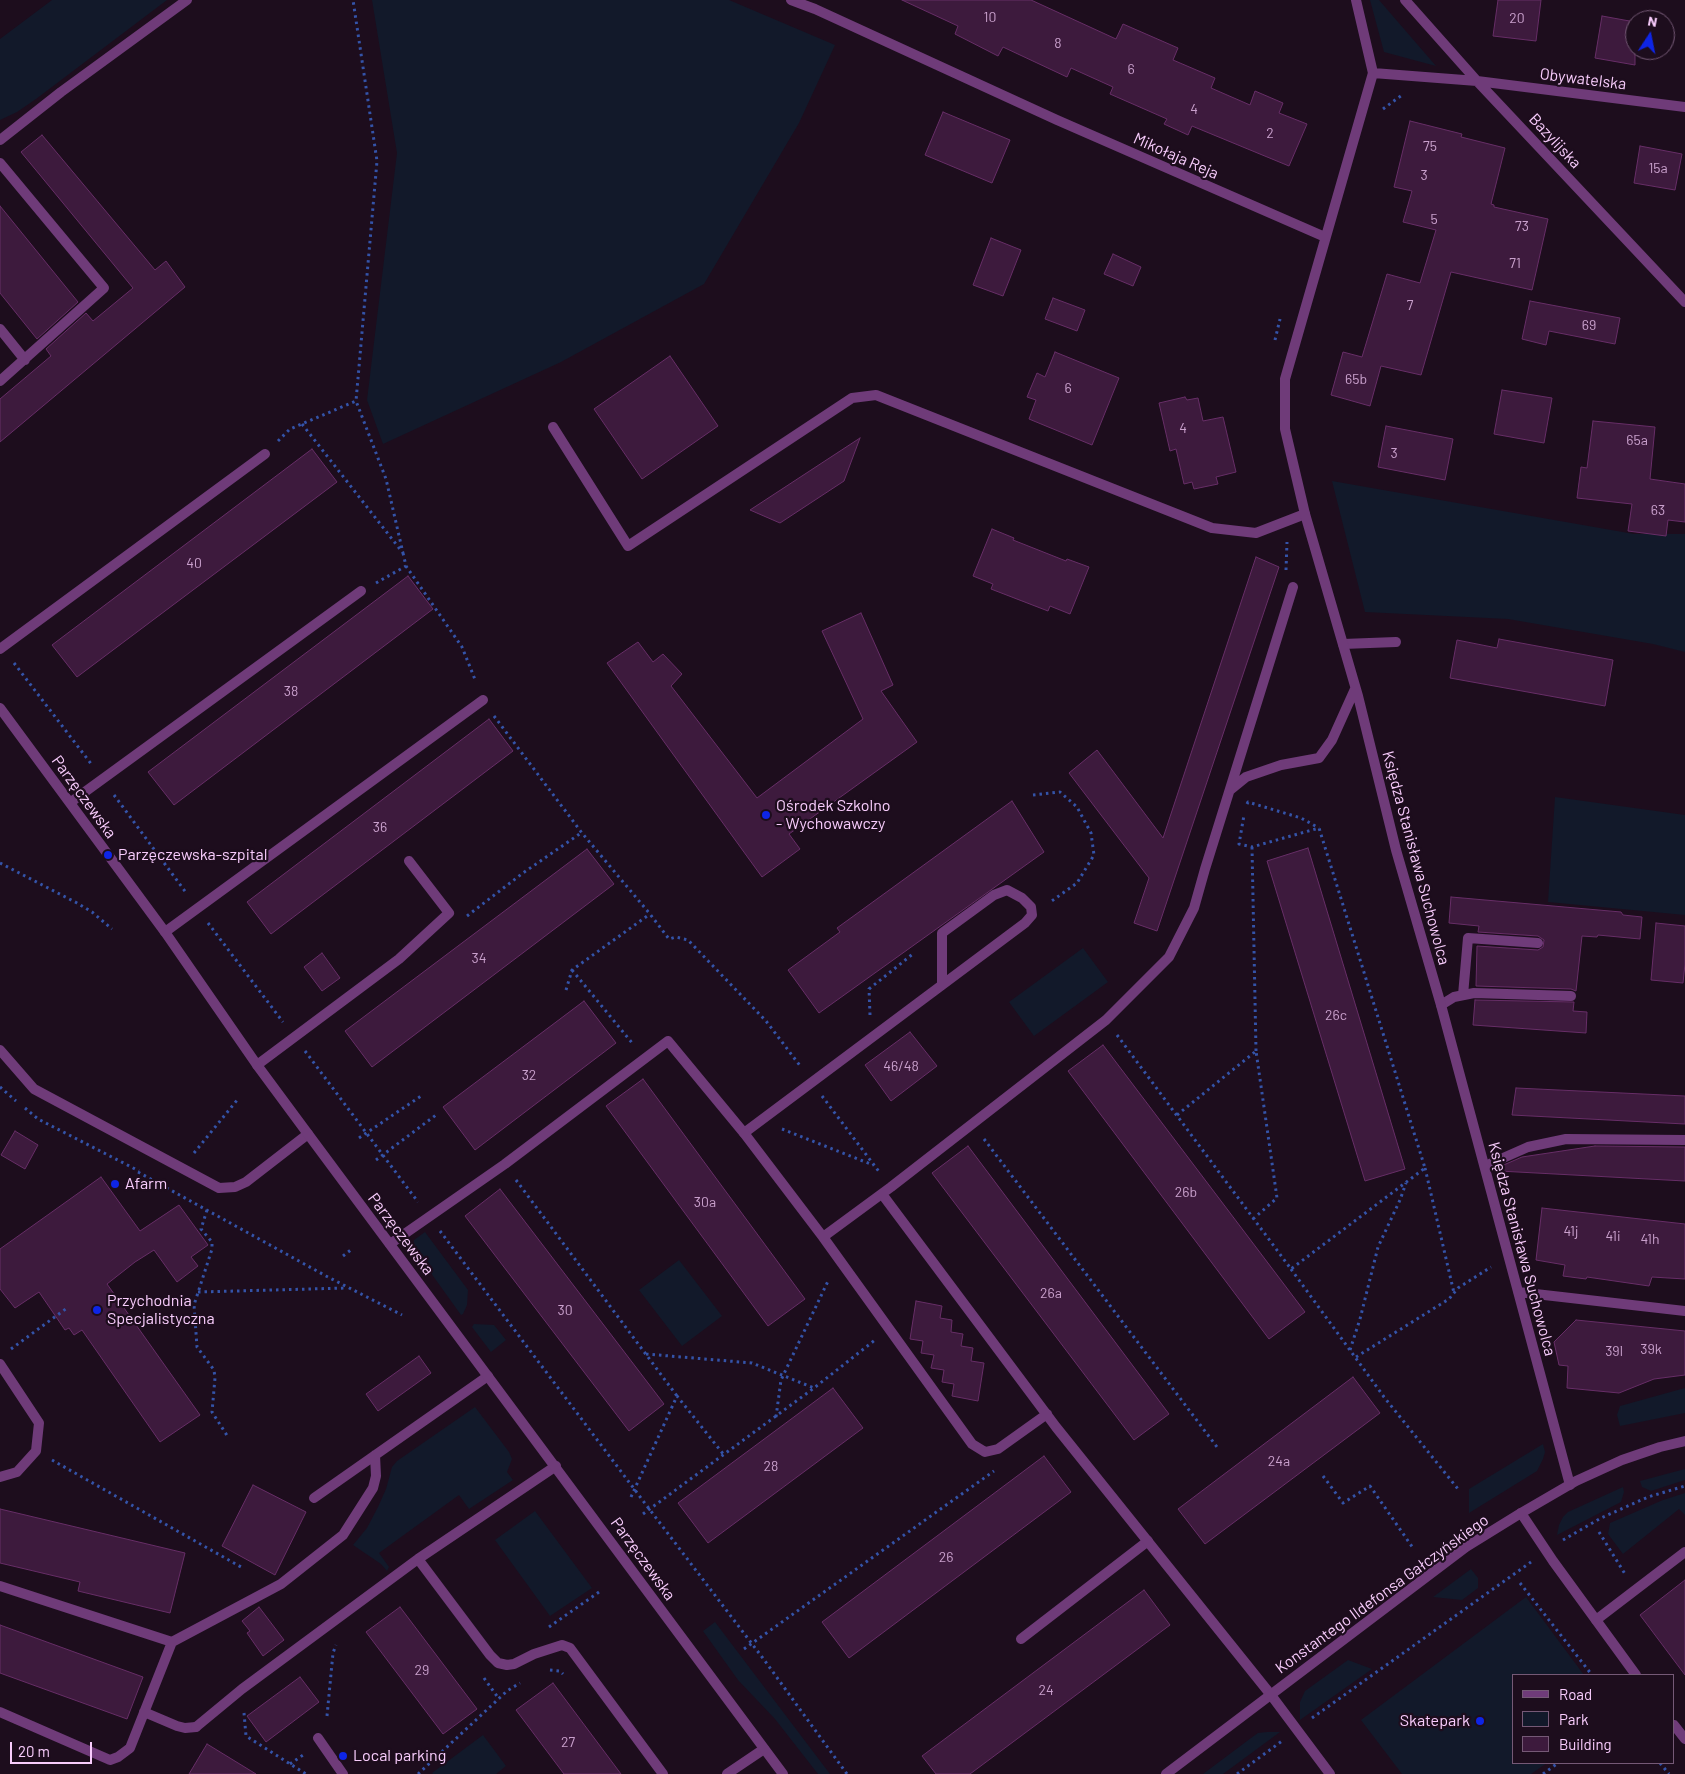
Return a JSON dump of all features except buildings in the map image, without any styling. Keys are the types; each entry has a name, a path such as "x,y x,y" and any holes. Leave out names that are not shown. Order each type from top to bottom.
{"street":[{"path":"0,140 61,92 187,0"},
{"name":"Mikołaja Reja","path":"791,0 824,13 1057,120 1324,237"},
{"path":"1324,237 1373,73 1356,0"},
{"name":"Bazylijska","path":"1405,0 1477,81 1685,302"},
{"name":"Obywatelska","path":"1373,73 1477,81 1685,107"},
{"path":"0,163 104,288 0,381"},
{"name":"Księdza Stanisława Suchowolca","path":"1324,237 1285,379 1285,429 1305,514 1343,644 1396,850 1441,1005 1570,1485"},
{"path":"0,329 25,360"},
{"path":"553,427 628,546 852,398 876,395 1212,528 1256,533 1305,514"},
{"path":"0,649 265,454"},
{"path":"823,1238 887,1191 1106,1020 1169,957 1194,908 1293,588"},
{"path":"71,802 361,591"},
{"path":"1343,644 1396,642"},
{"path":"1230,790 1246,777 1282,765 1319,758 1332,740 1355,689"},
{"path":"165,932 483,700"},
{"name":"Parzęczewska","path":"0,708 165,932 257,1065 783,1774"},
{"path":"257,1065 399,959 449,913 409,861"},
{"path":"744,1132 812,1082 942,985 1025,923 1032,914 1031,907 1022,898 1007,890 994,895 942,933 942,985"},
{"path":"1463,995 1468,938 1538,943"},
{"path":"1441,1005 1454,997 1474,992 1571,996"},
{"path":"390,1244 505,1164 668,1041 744,1132 972,1444 985,1452 998,1449 1047,1414"},
{"path":"0,1050 34,1089 219,1188 235,1186 246,1182 308,1134"},
{"path":"1485,1166 1528,1148 1566,1139 1685,1140"},
{"path":"887,1191 1047,1414 1271,1694 1330,1774"},
{"path":"1518,1292 1685,1311"},
{"path":"0,1364 39,1422 36,1451 17,1472 0,1477"},
{"path":"314,1498 488,1376"},
{"name":"Konstantego Ildefonsa Gałczyńskiego","path":"1166,1774 1466,1547 1521,1512 1570,1485 1622,1460 1685,1441"},
{"path":"0,1712 110,1760 118,1757 130,1748 172,1642 281,1584 342,1535 372,1488 376,1476 375,1455"},
{"path":"144,1712 177,1726 186,1728 196,1727 242,1689 418,1559 556,1466"},
{"path":"1521,1512 1553,1561 1635,1674"},
{"path":"1021,1639 1148,1541"},
{"path":"1596,1620 1685,1552"},
{"path":"418,1559 498,1663 514,1664 534,1654 562,1645 570,1648 663,1774"},
{"path":"0,1586 172,1642"},
{"path":"1675,1726 1685,1739"},
{"path":"318,1738 343,1774"},
{"path":"727,1774 764,1749"}],"path":[{"path":"353,0 378,161 356,401 386,479 406,566 462,647 483,700 582,832 669,939 676,937 688,940 766,1021 874,1165 887,1191"},
{"path":"1381,117 1384,108 1402,95 1409,94"},
{"path":"265,454 290,429 356,401"},
{"path":"302,424 403,553"},
{"path":"361,591 406,566"},
{"path":"1032,914 1077,883 1094,855 1091,833 1077,807 1060,792 1033,795"},
{"path":"1319,828 1252,847 1239,844 1248,802 1301,818 1319,828 1425,1168 1454,1293"},
{"path":"1252,847 1256,1051 1277,1198 1254,1219"},
{"path":"0,863 77,903 92,912 112,929"},
{"path":"566,990 572,970 650,914"},
{"path":"871,1038 869,989 914,953"},
{"path":"572,970 646,1058"},
{"path":"1106,1020 1384,1397 1458,1488"},
{"path":"1176,1115 1256,1051"},
{"path":"359,1138 421,1096"},
{"path":"376,1160 436,1115"},
{"path":"760,1120 874,1165"},
{"path":"973,1124 1217,1447"},
{"path":"505,1164 677,1396 724,1455"},
{"path":"1291,1269 1425,1168"},
{"path":"138,1172 402,1315"},
{"path":"1350,1350 1378,1247 1400,1200 1406,1182"},
{"path":"207,1210 201,1229 212,1242 212,1249 194,1305 197,1347 214,1370 212,1412 228,1437"},
{"path":"343,1256 352,1249"},
{"path":"1356,1357 1449,1299 1458,1288 1491,1268"},
{"path":"776,1417 783,1375 830,1276 836,1284"},
{"path":"198,1292 350,1288"},
{"path":"8,1351 67,1308"},
{"path":"643,1514 776,1417 875,1340 869,1332"},
{"path":"646,1354 752,1363 814,1388"},
{"path":"631,1497 677,1396"},
{"path":"36,1451 241,1567"},
{"path":"744,1649 1000,1467"},
{"path":"1323,1476 1343,1503 1370,1486 1413,1548"},
{"path":"1556,1544 1601,1518 1648,1498 1685,1486"},
{"path":"1305,1723 1532,1560"},
{"path":"1520,1583 1591,1674"},
{"path":"546,1629 599,1592"},
{"path":"327,1716 334,1653 338,1639"},
{"path":"483,1676 499,1699"},
{"path":"418,1774 499,1699 521,1683"},
{"path":"242,1689 246,1736 306,1774"},
{"path":"1237,1774 1280,1741 1287,1740"},
{"path":"1543,1774 1557,1764"}],"green space":[{"path":"52,0 167,0 36,99 17,112 0,120 0,39"},
{"path":"372,0 729,0 835,45 799,123 704,284 561,362 383,444 367,400 397,153"},
{"path":"1370,0 1379,0 1436,66 1384,52"},
{"path":"1332,481 1634,534 1685,534 1685,652 1653,644 1508,619 1365,612"},
{"path":"1555,797 1685,815 1685,915 1548,902"},
{"path":"1083,948 1108,982 1034,1036 1009,1002"},
{"path":"425,1232 468,1290 467,1305 461,1315 413,1248 414,1240"},
{"path":"679,1260 722,1316 682,1346 639,1290"},
{"path":"474,1324 494,1325 506,1340 491,1352 472,1327"},
{"path":"1685,1388 1685,1413 1620,1426 1617,1415 1620,1406"},
{"path":"475,1407 509,1452 512,1459 507,1472 513,1480 469,1509 459,1495 379,1553 389,1567 387,1571 381,1564 353,1545 367,1528 378,1507 386,1489 392,1467 397,1461"},
{"path":"1543,1444 1545,1452 1537,1471 1469,1513 1469,1489"},
{"path":"1685,1469 1685,1480 1651,1491 1642,1487 1640,1481"},
{"path":"1623,1487 1624,1492 1621,1502 1557,1535 1559,1525 1568,1512"},
{"path":"1685,1493 1685,1515 1679,1509 1623,1554 1608,1534 1610,1523 1663,1500"},
{"path":"535,1511 592,1588 550,1616 495,1540"},
{"path":"1471,1569 1478,1578 1478,1588 1462,1600 1433,1597"},
{"name":"Skatepark","path":"1526,1597 1583,1674 1512,1674 1512,1764 1546,1764 1531,1774 1402,1774 1361,1720"},
{"path":"715,1622 830,1774 818,1774 775,1719 738,1680 703,1631"},
{"path":"1348,1660 1372,1669 1300,1720 1300,1702 1305,1691"},
{"path":"1280,1732 1223,1774 1203,1774 1258,1733"},
{"path":"483,1735 506,1766 496,1774 432,1773"}],"place":[{"name":"Ośrodek Szkolno - Wychowawczy","path":"766,815"},
{"name":"Parzęczewska-szpital","path":"108,855"},
{"name":"Afarm","path":"115,1184"},
{"name":"Przychodnia Specjalistyczna","path":"97,1310"},
{"name":"Skatepark","path":"1480,1721"},
{"name":"Local parking","path":"343,1756"}]}
